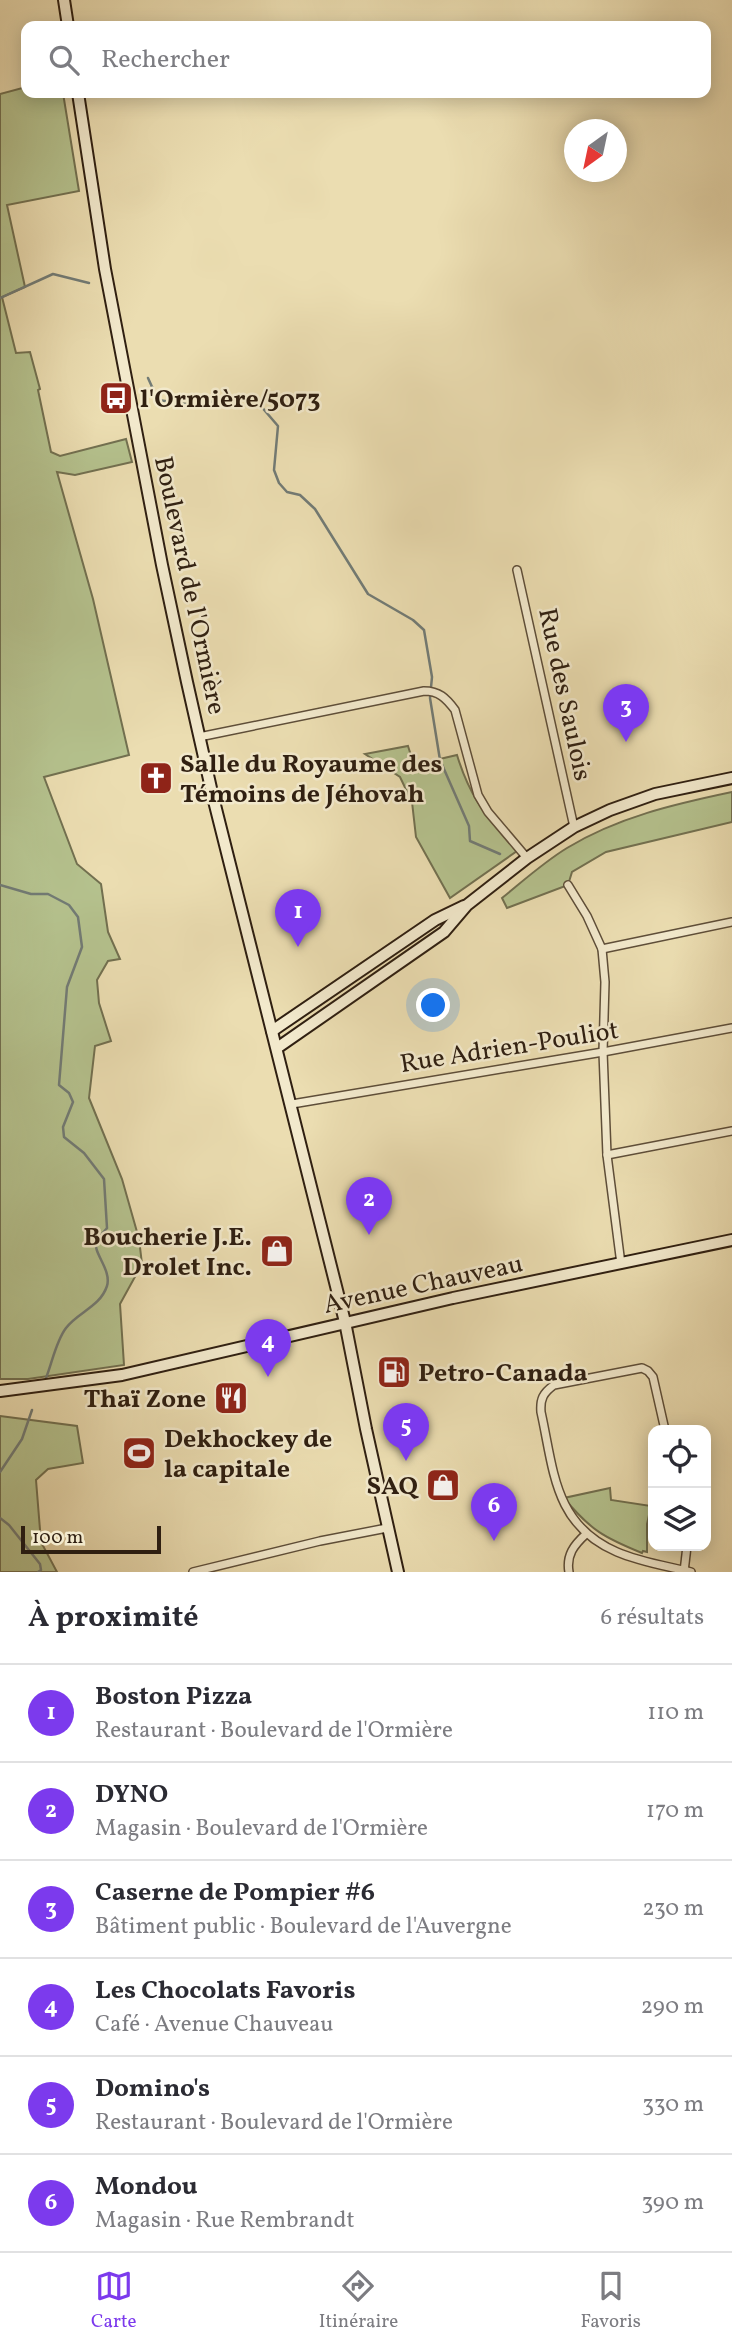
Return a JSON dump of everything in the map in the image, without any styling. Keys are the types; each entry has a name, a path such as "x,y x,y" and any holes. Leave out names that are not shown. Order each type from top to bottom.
{"main road":[{"path":"64,0 67,21"},
{"name":"Boulevard de l'Ormière","path":"79,98 105,269 162,565 199,737 345,1322 398,1572"},
{"path":"277,1048 444,932 467,905 527,858 574,827 610,810 655,794 732,778"},
{"path":"272,1031 435,920 467,905"},
{"name":"Avenue Chauveau","path":"0,1391 122,1376 345,1322 732,1240"}],"street":[{"name":"Rue des Saulois","path":"517,570 574,827"},
{"path":"199,737 424,691 435,691 455,710 478,795 488,812 527,858"},
{"path":"568,885 587,916 602,949 605,982 603,1052 607,1155 621,1264"},
{"path":"602,949 732,922"},
{"name":"Rue Adrien-Pouliot","path":"292,1104 732,1028"},
{"path":"607,1155 732,1131"},
{"path":"665,1425 653,1377 649,1371 642,1368 554,1385 540,1402 558,1488 572,1520 586,1534 618,1553 686,1572 687,1551"},
{"path":"193,1572 387,1528"},
{"path":"569,1572 567,1563 570,1552 586,1534"}],"green space":[{"path":"21,88 21,98 64,98 79,191 7,205 25,287 2,297 16,353 30,352 40,389 38,390 51,452 60,456 126,439 132,462 75,475 57,472 93,599 129,755 44,777 77,864 101,884 108,932 120,959 108,961 97,980 99,1003 111,1041 95,1046 89,1098 122,1179 139,1239 142,1264 120,1304 124,1365 28,1379 0,1379 0,94"},
{"path":"408,746 414,765 457,755 474,796 517,851 450,898 416,837 412,802 400,777 365,754"},
{"path":"732,792 732,822 606,852 572,872 568,885 507,908 502,898 558,853 586,837 668,807"},
{"path":"0,1416 77,1426 83,1463 48,1469 36,1480 41,1542 57,1572 0,1572"},
{"path":"610,1488 611,1500 648,1506 647,1552 629,1548 599,1532 564,1498"}],"waterway":[{"path":"0,298 53,274 89,283"},
{"path":"148,378 158,400 186,404 254,398 278,426 274,470 279,483 287,492 300,495 315,509 368,594 413,620 424,630 432,677 430,698 440,760 469,826 470,841 500,854"},
{"path":"0,885 31,894 48,894 69,905 78,917 82,947 67,987 59,1085 69,1093 73,1102 63,1127 64,1137 84,1153 104,1179 107,1228 96,1245 107,1273 107,1286 99,1299 66,1328 46,1378"},
{"path":"0,1472 22,1439 32,1410"},
{"path":"0,1518 9,1525 40,1564 41,1570 38,1572"}],"place":[{"name":"l'Ormière/5073","path":"116,398"},
{"name":"Caserne de Pompier #6","path":"626,742"},
{"name":"Salle du Royaume des Témoins de Jéhovah","path":"156,778"},
{"name":"Boston Pizza","path":"298,947"},
{"name":"DYNO","path":"369,1235"},
{"name":"Boucherie J.E. Drolet Inc.","path":"277,1251"},
{"name":"Petro-Canada","path":"394,1372"},
{"name":"Les Chocolats Favoris","path":"268,1377"},
{"name":"Thaï Zone","path":"231,1398"},
{"name":"Dekhockey de la capitale","path":"139,1453"},
{"name":"Domino's","path":"406,1461"},
{"name":"SAQ","path":"443,1485"},
{"name":"Mondou","path":"494,1541"}]}
